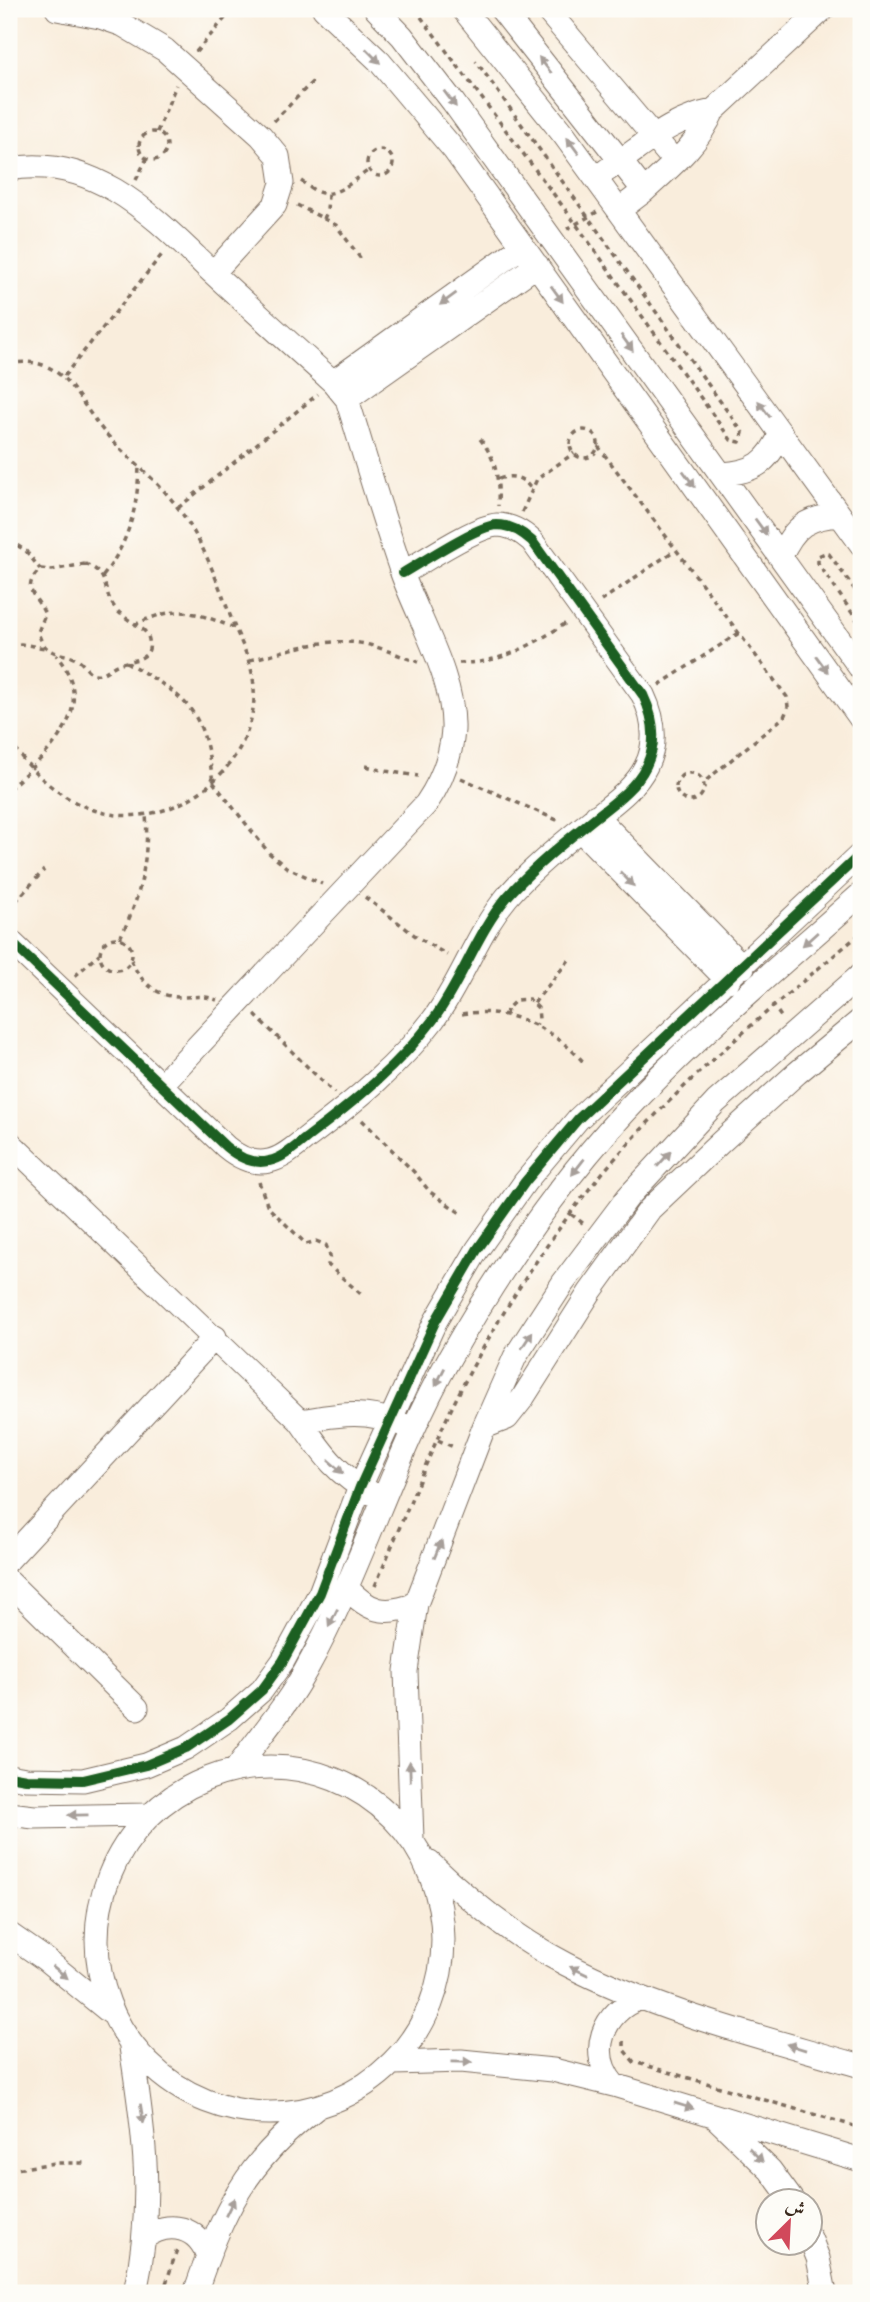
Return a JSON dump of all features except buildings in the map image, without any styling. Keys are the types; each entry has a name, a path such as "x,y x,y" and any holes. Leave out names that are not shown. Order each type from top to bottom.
{"street":[{"path":"57,9 100,17 145,37 184,66 261,136 278,156 282,183 275,205 213,273"},
{"path":"324,9 379,61 454,150 861,719"},
{"path":"376,9 402,36 444,91 861,669"},
{"path":"501,9 644,191"},
{"path":"546,9 675,162"},
{"path":"617,206 644,191 691,148 705,129 713,111 823,9"},
{"path":"455,15 596,178 861,544"},
{"path":"596,178 653,136 692,115 713,111"},
{"path":"9,169 44,167 73,172 101,182 128,197 176,237 340,391 403,573 439,665 451,706 453,729 450,752 443,775 426,804 161,1085"},
{"path":"340,391 485,273 523,246"},
{"path":"340,391 537,265"},
{"path":"485,273 498,292"},
{"path":"722,474 741,473 759,465 773,451 781,433"},
{"path":"781,556 789,538 803,524 821,516 840,515"},
{"path":"9,940 235,1155 247,1160 270,1161 287,1153 348,1107 393,1066 433,1021 468,965 488,922 508,896 635,783 648,764 654,729 643,695 532,541 506,527 485,527 403,573"},
{"path":"588,823 736,974"},
{"path":"9,1776 83,1780 146,1765 186,1748 229,1719 262,1690 283,1661 320,1593 360,1487 442,1310 477,1250 525,1182 578,1119 638,1061 736,974 861,854"},
{"path":"237,1768 305,1672 346,1587 414,1429 448,1360 490,1289 553,1199 587,1155 643,1093 861,894"},
{"path":"412,1839 405,1671 416,1604 484,1427 515,1357 563,1283 628,1197 716,1102 861,975"},
{"path":"484,1427 507,1418 522,1399 590,1292 650,1209 731,1132 861,1020"},
{"path":"9,1142 300,1421 329,1463 360,1487 384,1500"},
{"path":"9,1559 215,1337"},
{"path":"300,1421 350,1413 390,1419 414,1429"},
{"path":"9,1582 136,1708"},
{"path":"346,1587 360,1601 386,1611 398,1611 416,1604"},
{"path":"315,2109 247,2113 183,2091 131,2047 110,2012 95,1961 97,1908 114,1858 146,1815 188,1785 237,1768 303,1769 364,1794 412,1839 430,1863 485,1912 528,1942 574,1968 641,1998 705,2020 861,2066"},
{"path":"9,1814 34,1817 146,1815"},
{"path":"195,2293 235,2196 252,2169 285,2133 315,2109 357,2091 394,2063 424,2022 442,1973 444,1921 430,1863"},
{"path":"9,1934 45,1959 110,2012"},
{"path":"614,2085 600,2056 602,2034 621,2007 641,1998"},
{"path":"131,2047 147,2166 144,2238 135,2293"},
{"path":"394,2063 461,2061 554,2070 614,2085 861,2160"},
{"path":"714,2115 770,2170 782,2186"},
{"path":"144,2238 160,2228 186,2230 200,2241 208,2257"},
{"path":"817,2256 825,2293"}],"path":[{"path":"415,9 576,224 731,440 740,442 743,433 470,53"},
{"path":"437,9 455,15"},
{"path":"261,136 315,79"},
{"path":"152,131 163,135 167,145 164,155 146,160 139,146 142,136 152,131"},
{"path":"381,149 391,155 393,167 385,175 373,174 369,170 368,159 375,150 381,149"},
{"path":"281,169 321,193 328,194 369,170"},
{"path":"324,219 328,194"},
{"path":"279,196 336,225 361,259"},
{"path":"551,238 589,216 617,206"},
{"path":"64,376 176,237"},
{"path":"9,364 38,363 64,376 99,426 178,508 209,562 250,660 254,688 252,718 233,759 213,782 183,802 146,813 120,815 94,810 60,793 31,768 9,740"},
{"path":"178,508 340,391"},
{"path":"598,446 591,456 579,457 571,441 580,431 593,433 598,446 787,697 788,707 784,717 704,782 703,794 693,801 681,798 677,793 677,780 685,773 696,774 704,782"},
{"path":"480,439 493,457 506,527"},
{"path":"506,527 537,479 575,453"},
{"path":"103,576 119,553 130,529 139,465"},
{"path":"499,479 520,478 531,489"},
{"path":"9,540 26,551 41,569 52,570 85,564 95,568 103,576 109,599 124,618 142,627 147,633 148,650 143,657 97,675 90,673 76,659 55,654"},
{"path":"250,660 320,643 349,642 439,665 501,658 530,646 676,550"},
{"path":"861,598 829,554 818,555 818,563 861,626"},
{"path":"41,569 32,580 31,586 34,599 45,615 38,632 46,648"},
{"path":"134,625 166,612 185,611 236,628"},
{"path":"643,695 739,633"},
{"path":"9,645 46,648 55,654 62,662 71,682 72,692 64,733 9,789"},
{"path":"126,662 167,686 194,713 201,724 213,782 261,844 277,860 346,889 417,937 468,965"},
{"path":"366,766 404,775 443,775 477,783 588,823"},
{"path":"120,938 138,899 143,878 147,846 146,813"},
{"path":"9,909 44,870"},
{"path":"618,1155 665,1104 773,1006 861,933"},
{"path":"60,989 99,954 106,941 120,938"},
{"path":"120,938 131,948 131,960 141,978 157,991 177,997 207,996 216,999 229,1013"},
{"path":"99,954 103,964 113,970 123,968 131,960"},
{"path":"534,1003 569,960"},
{"path":"758,986 794,1034"},
{"path":"506,1015 507,1009 516,1000 529,999 539,1014 536,1025"},
{"path":"433,1021 469,1013 506,1015 536,1025 568,1046 585,1064"},
{"path":"260,1162 260,1187 268,1207 306,1244 316,1241 326,1245 330,1256 328,1265 362,1295"},
{"path":"553,1199 599,1236"},
{"path":"414,1429 473,1456"},
{"path":"625,2036 624,2050 634,2062 861,2128"},
{"path":"9,2170 55,2163 87,2164"},
{"path":"163,2293 176,2252 184,2246"}],"cycle path":[{"path":"9,940 226,1147 246,1159 263,1162 285,1154 375,1082 406,1052 433,1020 486,926 507,897 545,860 634,783 650,757 653,739 650,712 643,695 532,541 520,532 502,525 476,531 403,573"},
{"path":"9,1776 83,1780 146,1765 186,1748 229,1719 262,1690 283,1661 320,1593 360,1487 435,1322 477,1250 525,1182 578,1119 861,854"}]}
